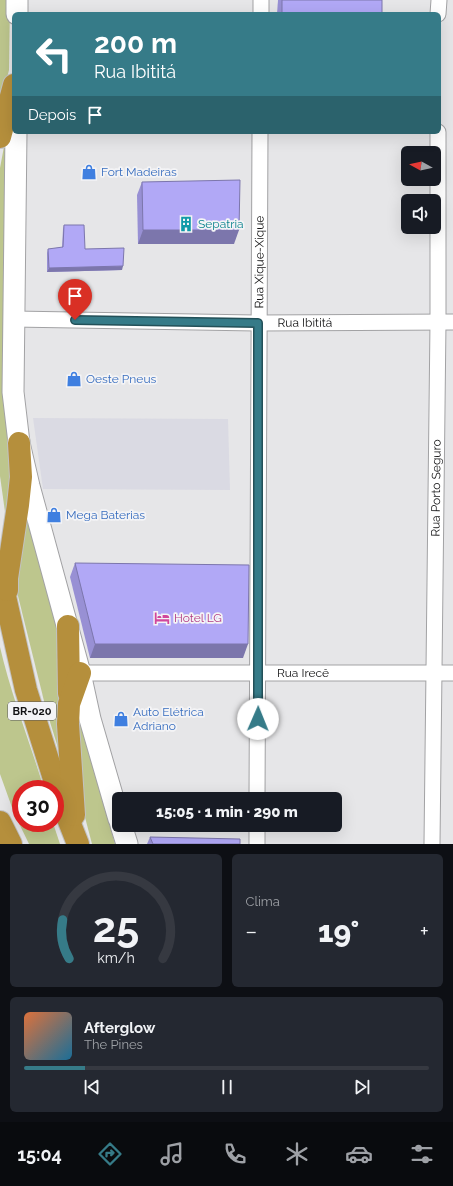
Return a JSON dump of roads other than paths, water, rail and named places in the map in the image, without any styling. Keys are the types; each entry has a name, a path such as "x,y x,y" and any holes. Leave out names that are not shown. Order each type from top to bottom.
{"highway":[{"path":"0,137 12,92"},
{"path":"8,615 7,578 21,477 19,443"},
{"name":"BR-020","path":"1,585 35,720 77,842"},
{"path":"68,626 68,724 77,842"},
{"path":"69,704 80,673"}],"main road":[{"path":"17,0 17,12"},
{"path":"16,134 13,392 19,443 29,486 68,626 90,719 112,795"},
{"path":"123,832 127,844"}],"street":[{"path":"261,0 261,12"},
{"path":"438,12 439,0"},
{"name":"Rua Xique-Xique","path":"258,792 258,323 260,134"},
{"name":"Rua Porto Seguro","path":"432,844 438,322 438,134"},
{"name":"Rua Ibititá","path":"13,319 258,323 453,322"},
{"name":"Rua Irecê","path":"80,673 453,673"},
{"path":"257,832 257,844"}],"place":[{"name":"Fort Madeiras","path":"89,172"},
{"name":"Sepatria","path":"186,224"},
{"name":"Oeste Pneus","path":"74,379"},
{"name":"Mega Baterias","path":"54,515"},
{"name":"Hotel LG","path":"162,618"},
{"name":"Auto Elétrica Adriano","path":"121,719"}]}
